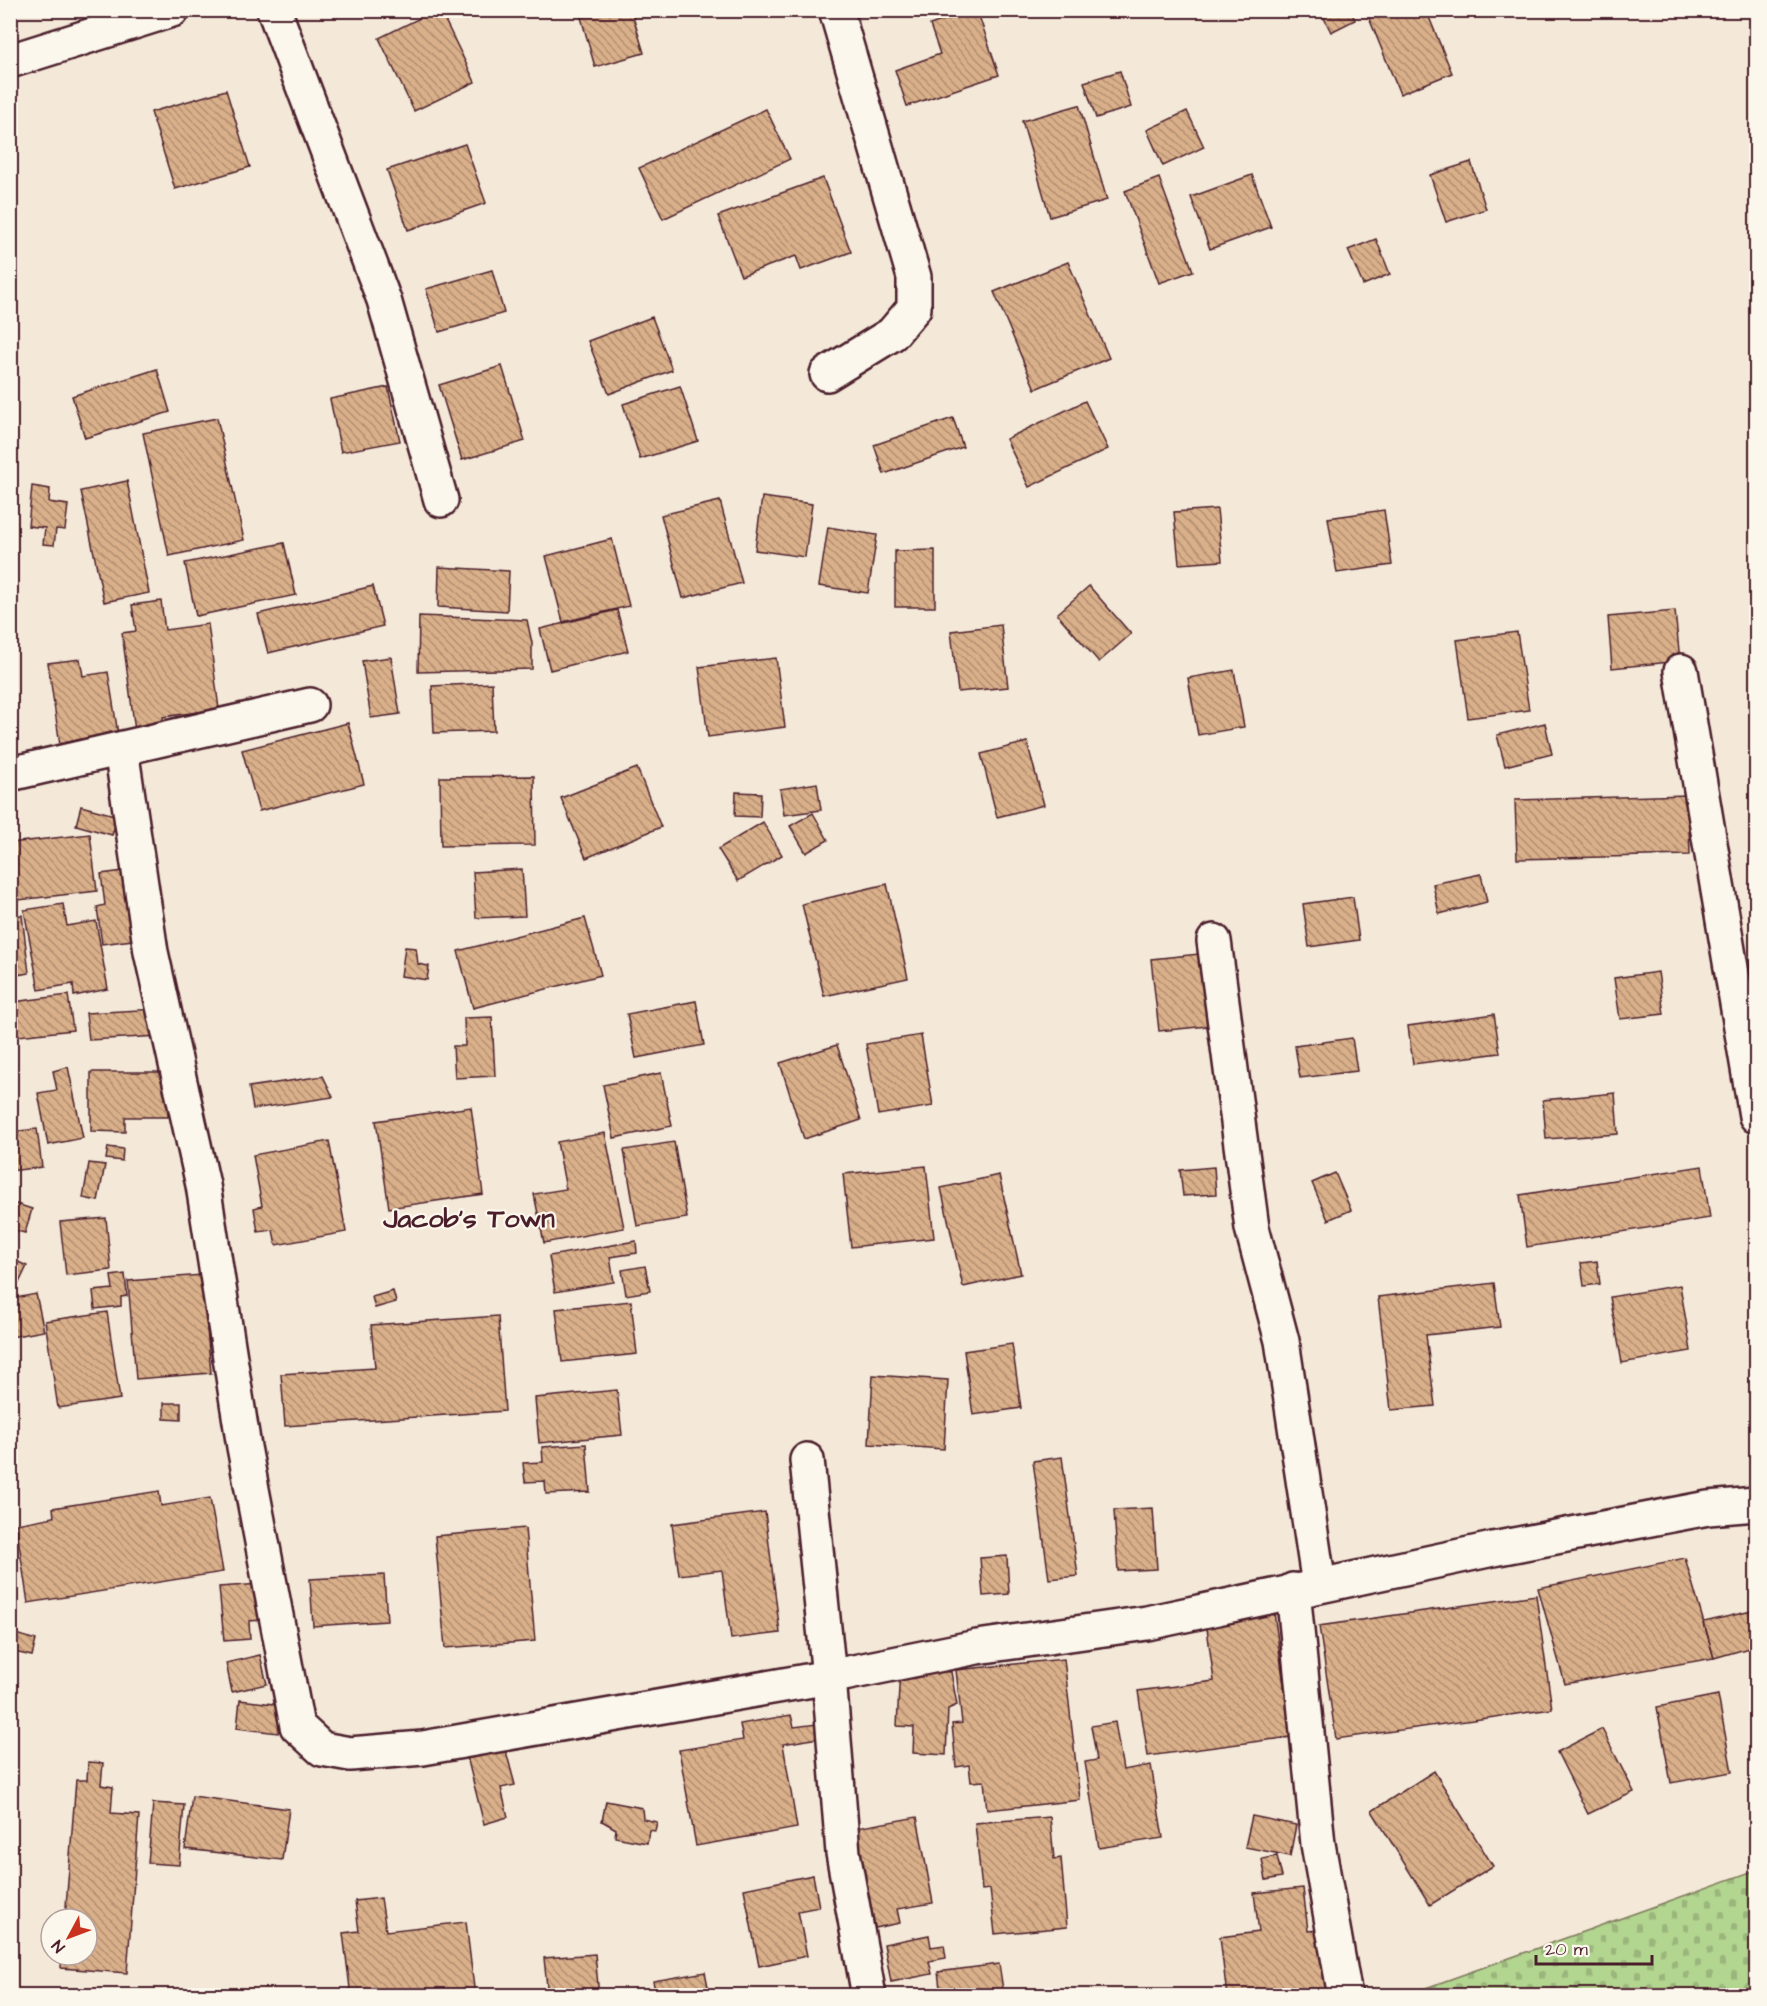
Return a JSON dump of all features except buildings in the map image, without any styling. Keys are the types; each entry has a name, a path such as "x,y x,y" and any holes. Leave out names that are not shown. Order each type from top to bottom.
{"street":[{"path":"10,61 172,10"},
{"path":"274,10 384,300 441,500"},
{"path":"827,374 892,334 914,308 914,277 836,10"},
{"path":"1681,671 1756,1116"},
{"path":"10,774 310,705"},
{"path":"121,748 151,952 203,1185 244,1447 297,1726 321,1749 350,1754 423,1748 829,1677 977,1647 1147,1623 1306,1588 1685,1513 1756,1504"},
{"path":"1214,941 1252,1228 1282,1341 1306,1588 1318,1844 1345,1995"},
{"path":"807,1460 829,1677 843,1853 869,1995"}],"green space":[{"path":"1756,1870 1756,1995 1406,1995"}],"district":[{"name":"Jacob's Town","path":"469,1218"}]}
